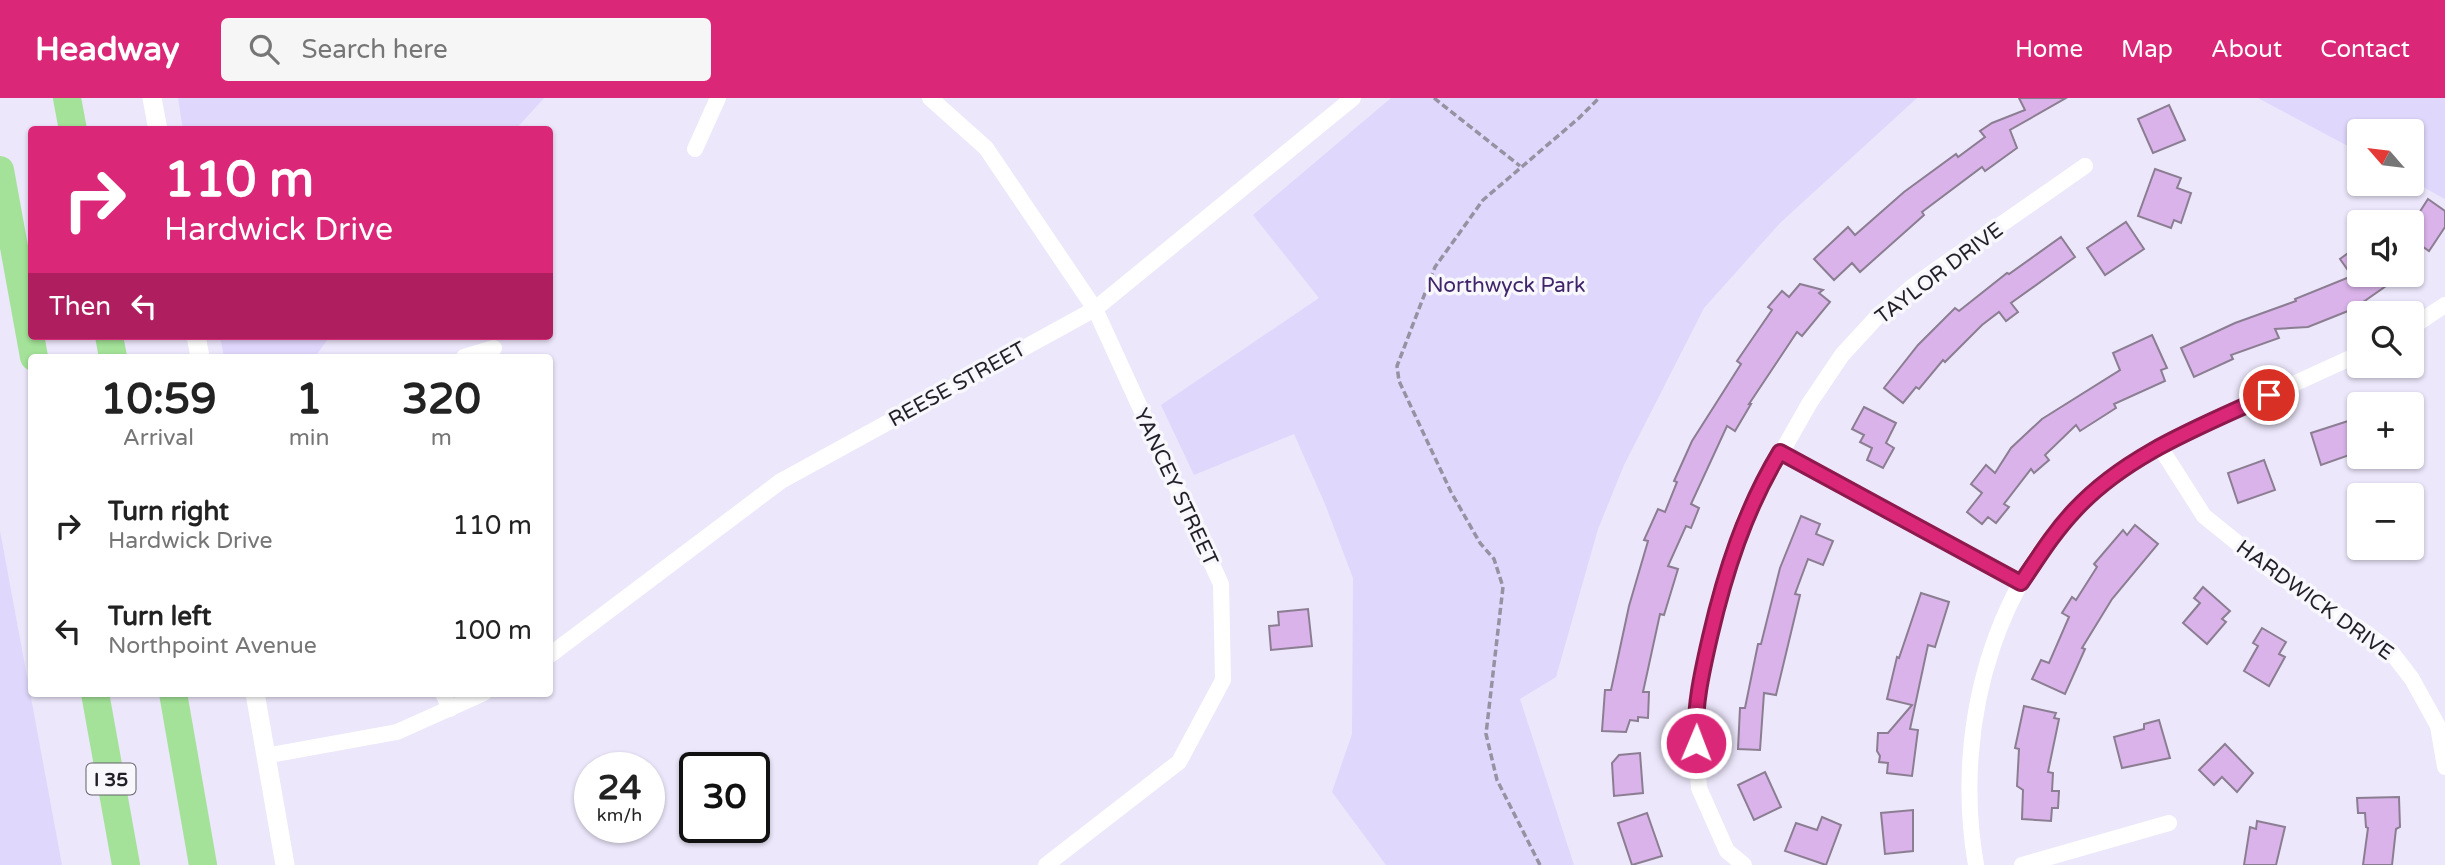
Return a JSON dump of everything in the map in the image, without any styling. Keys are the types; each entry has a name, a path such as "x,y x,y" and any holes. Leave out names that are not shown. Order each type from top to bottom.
{"highway":[{"path":"67,98 72,126"},
{"path":"0,170 28,324"},
{"name":"I 35","path":"96,697 126,865"},
{"path":"174,697 203,865"}],"street":[{"path":"152,98 157,126"},
{"path":"695,149 718,98"},
{"name":"YANCEY STREET","path":"930,98 986,148 1095,309 1221,584 1223,680 1179,762 1046,865"},
{"name":"REESE STREET","path":"553,653 781,481 1095,309 1353,98"},
{"name":"TAYLOR DRIVE","path":"1744,865 1727,851 1699,788 1695,722 1700,680 1720,592 1746,515 1809,404 1842,355 1876,318 1913,286 2085,166"},
{"path":"2424,321 2442,313"},
{"path":"474,354 494,348"},
{"path":"1976,865 1970,833 1968,777 1973,722 1986,664 2001,624 2021,583 2046,545 2076,509 2119,472 2160,447 2347,360"},
{"name":"HARDWICK DRIVE","path":"2160,447 2203,516 2272,571 2392,653 2442,726 2445,767"},
{"path":"1780,452 2021,583"},
{"path":"256,697 285,865"},
{"path":"445,697 450,709"},
{"path":"265,756 397,732 476,697"},
{"path":"2022,865 2169,823"}],"path":[{"path":"1434,98 1520,166"},
{"path":"1540,865 1497,780 1486,734 1503,587 1494,559 1480,543 1451,492 1399,382 1398,366 1435,267 1483,200 1599,98"}],"green space":[{"path":"178,98 544,98 519,126 182,126"},
{"name":"Northwyck Park","path":"1391,98 1917,98 1780,223 1704,308 1624,465 1598,529 1556,677 1520,699 1574,865 1386,865 1332,792 1352,734 1353,578 1325,504 1294,434 1194,475 1161,405 1319,298 1253,215"},
{"path":"2258,98 2445,98 2445,199 2424,188 2424,119 2347,119 2347,146"},
{"path":"221,340 327,340 317,354 223,354"},
{"path":"0,531 28,682 28,697 31,697 62,865 0,865"}],"building":[{"path":"2019,98 2066,98 2010,130 2017,148 1985,171 1982,167 1922,212 1924,215 1860,272 1852,263 1834,280 1814,259 1848,227 1855,235 1904,192 1956,154 1958,157 1985,137 1980,131 1992,123 2025,110"},
{"path":"2169,105 2185,140 2153,153 2138,119"},
{"path":"2155,169 2181,178 2177,188 2191,193 2181,223 2174,220 2171,228 2138,216"},
{"path":"2428,199 2445,211 2445,227 2429,251 2424,247 2424,210 2421,210"},
{"path":"2126,222 2144,249 2105,275 2087,248"},
{"path":"2061,237 2075,257 2011,303 2018,312 2006,321 1999,312 1982,325 1945,362 1943,360 1919,389 1916,387 1903,403 1884,388 1918,345 1955,308 1959,311 2007,273"},
{"path":"2347,254 2347,269 2340,259"},
{"path":"2347,278 2347,287 2385,287 2364,301 2347,301 2347,311 2308,327 2275,329 2279,338 2231,355 2233,359 2194,377 2181,348 2235,323 2296,301 2295,299"},
{"path":"1800,284 1823,290 1819,293 1830,302 1802,336 1797,332 1749,404 1735,431 1727,426 1691,504 1699,508 1691,528 1686,526 1668,566 1678,569 1664,615 1660,614 1643,692 1649,692 1648,718 1630,720 1626,732 1602,731 1605,690 1611,690 1629,606 1648,541 1644,540 1658,509 1665,512 1677,482 1674,481 1692,441 1741,364 1737,361 1772,310 1768,307 1782,291 1789,297"},
{"path":"2152,335 2167,368 2161,370 2165,381 2114,404 2116,408 2080,431 2076,425 2045,455 2049,460 2034,473 2031,469 2004,504 2009,507 1996,523 1988,517 1982,524 1967,512 1982,493 1971,484 1986,465 1995,473 2011,448 2042,419 2120,370 2113,353"},
{"path":"1864,407 1896,423 1886,443 1894,448 1883,468 1867,460 1872,448 1860,442 1864,435 1852,429"},
{"path":"2347,421 2347,456 2321,465 2311,433"},
{"path":"2264,460 2275,490 2238,503 2228,473"},
{"path":"1801,516 1820,524 1816,534 1833,541 1823,565 1808,559 1795,594 1800,595 1776,695 1764,693 1760,750 1738,749 1740,708 1745,708 1758,644 1761,644 1780,568"},
{"path":"2135,525 2158,544 2112,599 2082,648 2085,649 2065,694 2032,679 2041,660 2049,663 2069,617 2062,613 2072,597 2076,600 2097,567 2094,564 2123,530 2127,535"},
{"path":"2203,587 2230,611 2222,619 2226,622 2207,644 2183,623 2200,603 2194,598"},
{"path":"1921,593 1949,602 1935,647 1928,645 1910,729 1918,730 1912,776 1887,773 1888,763 1879,762 1877,751 1878,733 1888,733 1912,705 1887,699 1897,657 1899,658"},
{"path":"1308,609 1312,646 1271,650 1269,626 1279,625 1278,612"},
{"path":"2262,628 2286,642 2279,654 2285,657 2269,686 2244,671 2258,646 2253,643"},
{"path":"2024,706 2056,713 2054,718 2059,719 2048,772 2053,773 2052,791 2059,791 2058,808 2052,808 2051,821 2022,819 2023,790 2017,786 2019,749 2015,748"},
{"path":"2159,720 2170,758 2122,768 2114,737 2144,729 2144,724"},
{"path":"2225,744 2253,773 2237,792 2222,777 2214,785 2199,770"},
{"path":"1640,753 1643,793 1614,796 1612,763 1619,755"},
{"path":"1765,772 1781,807 1754,820 1738,785"},
{"path":"2399,797 2400,827 2396,829 2392,865 2363,865 2368,828 2365,813 2358,813 2357,798"},
{"path":"1913,810 1913,851 1885,854 1881,813"},
{"path":"1647,813 1662,856 1632,865 1618,823"},
{"path":"1822,817 1841,825 1826,865 1785,851 1796,823 1817,830"},
{"path":"2257,821 2285,827 2276,865 2244,865 2250,827 2256,829"}],"route":[{"path":"1696,743 1695,722 1700,680 1720,592 1746,515 1780,452 2021,583 2046,545 2076,509 2119,472 2182,435 2269,395"}]}
